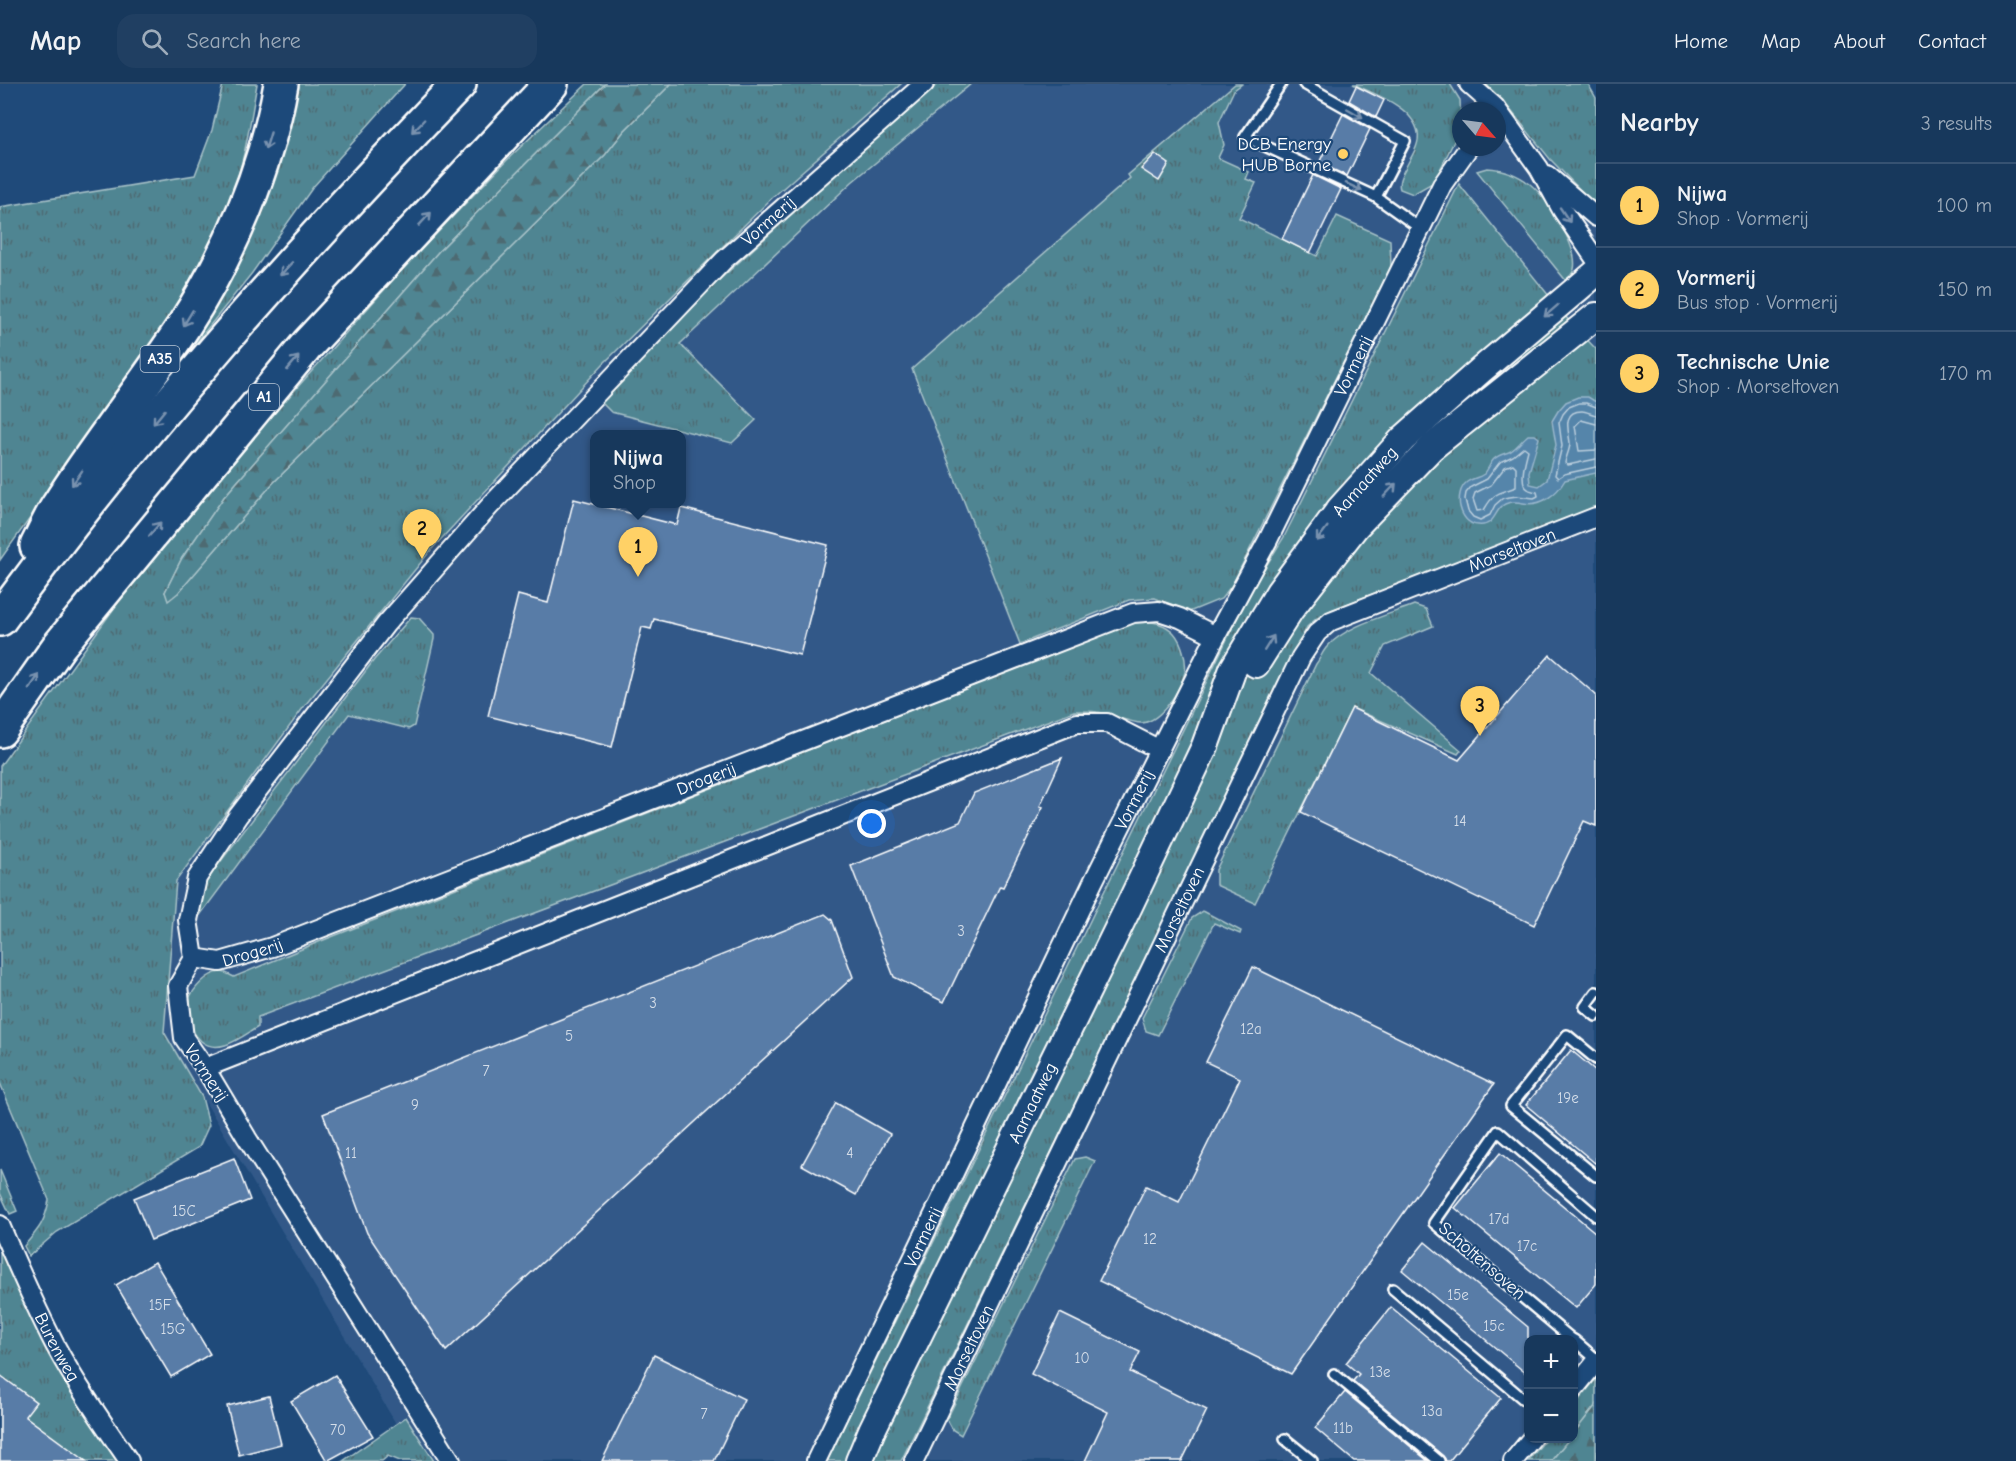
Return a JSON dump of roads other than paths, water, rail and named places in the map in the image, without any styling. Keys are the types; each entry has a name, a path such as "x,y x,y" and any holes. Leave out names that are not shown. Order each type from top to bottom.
{"highway":[{"name":"A35","path":"1,618 57,507 205,291 236,226 261,165 275,119 281,84"},
{"path":"1,618 100,490 212,352 357,189 459,84"},
{"name":"A1","path":"0,729 59,646 308,344 551,84"}],"main road":[{"name":"Aamaatweg","path":"859,1461 872,1430 1205,746 1233,669 1279,592 1340,509 1403,439 1596,273"},
{"name":"Aamaatweg","path":"1205,746 1290,610 1356,526 1432,447 1596,316"}],"street":[{"name":"Vormerij","path":"451,1461 184,1038 178,986 194,958 188,920 197,878 238,816 386,624 489,507 724,260 924,84"},
{"path":"1469,84 1487,102"},
{"path":"1506,125 1539,168 1562,210 1596,260"},
{"name":"Vormerij","path":"816,1461 1093,882 1216,636 1268,540 1422,230 1442,185 1463,156"},
{"path":"1539,168 1596,217"},
{"name":"Morseltoven","path":"914,1461 1301,657 1317,633 1331,621 1596,517"},
{"name":"Drogerij","path":"194,958 220,962 272,947 1132,613 1159,611 1180,618 1216,636"},
{"path":"205,1068 1077,723 1107,723 1160,750"},
{"name":"Burenweg","path":"0,1225 56,1346 78,1385 129,1461"},
{"name":"Scholtensoven","path":"1578,1384 1596,1360"},
{"path":"1513,1461 1528,1443"}],"lane":[{"path":"1281,84 1245,137 1376,197 1422,230"},
{"path":"1304,84 1405,141 1376,197"},
{"path":"1596,992 1585,1007 1596,1016"},
{"path":"1596,1059 1567,1035 1511,1106 1596,1176"},
{"name":"Scholtensoven","path":"1567,1335 1434,1223 1498,1131 1596,1216"},
{"path":"1393,1290 1524,1400"},
{"name":"Scholtensoven","path":"1578,1344 1596,1360"},
{"path":"1334,1374 1439,1461"},
{"path":"1285,1438 1312,1461"}],"water":[{"path":"1578,397 1588,397 1596,402 1596,473 1565,480 1558,490 1542,501 1530,504 1510,502 1505,504 1501,506 1492,521 1484,525 1471,523 1466,519 1462,514 1459,500 1463,487 1469,481 1484,474 1494,459 1511,451 1528,435 1535,435 1539,438 1529,472 1530,484 1539,486 1547,480 1556,445 1552,421 1566,402"}],"place":[{"name":"DCB Energy HUB Borne","path":"1343,154"},
{"name":"Vormerij","path":"422,559"},
{"name":"Nijwa","path":"638,577"},
{"name":"Technische Unie","path":"1480,736"}]}
